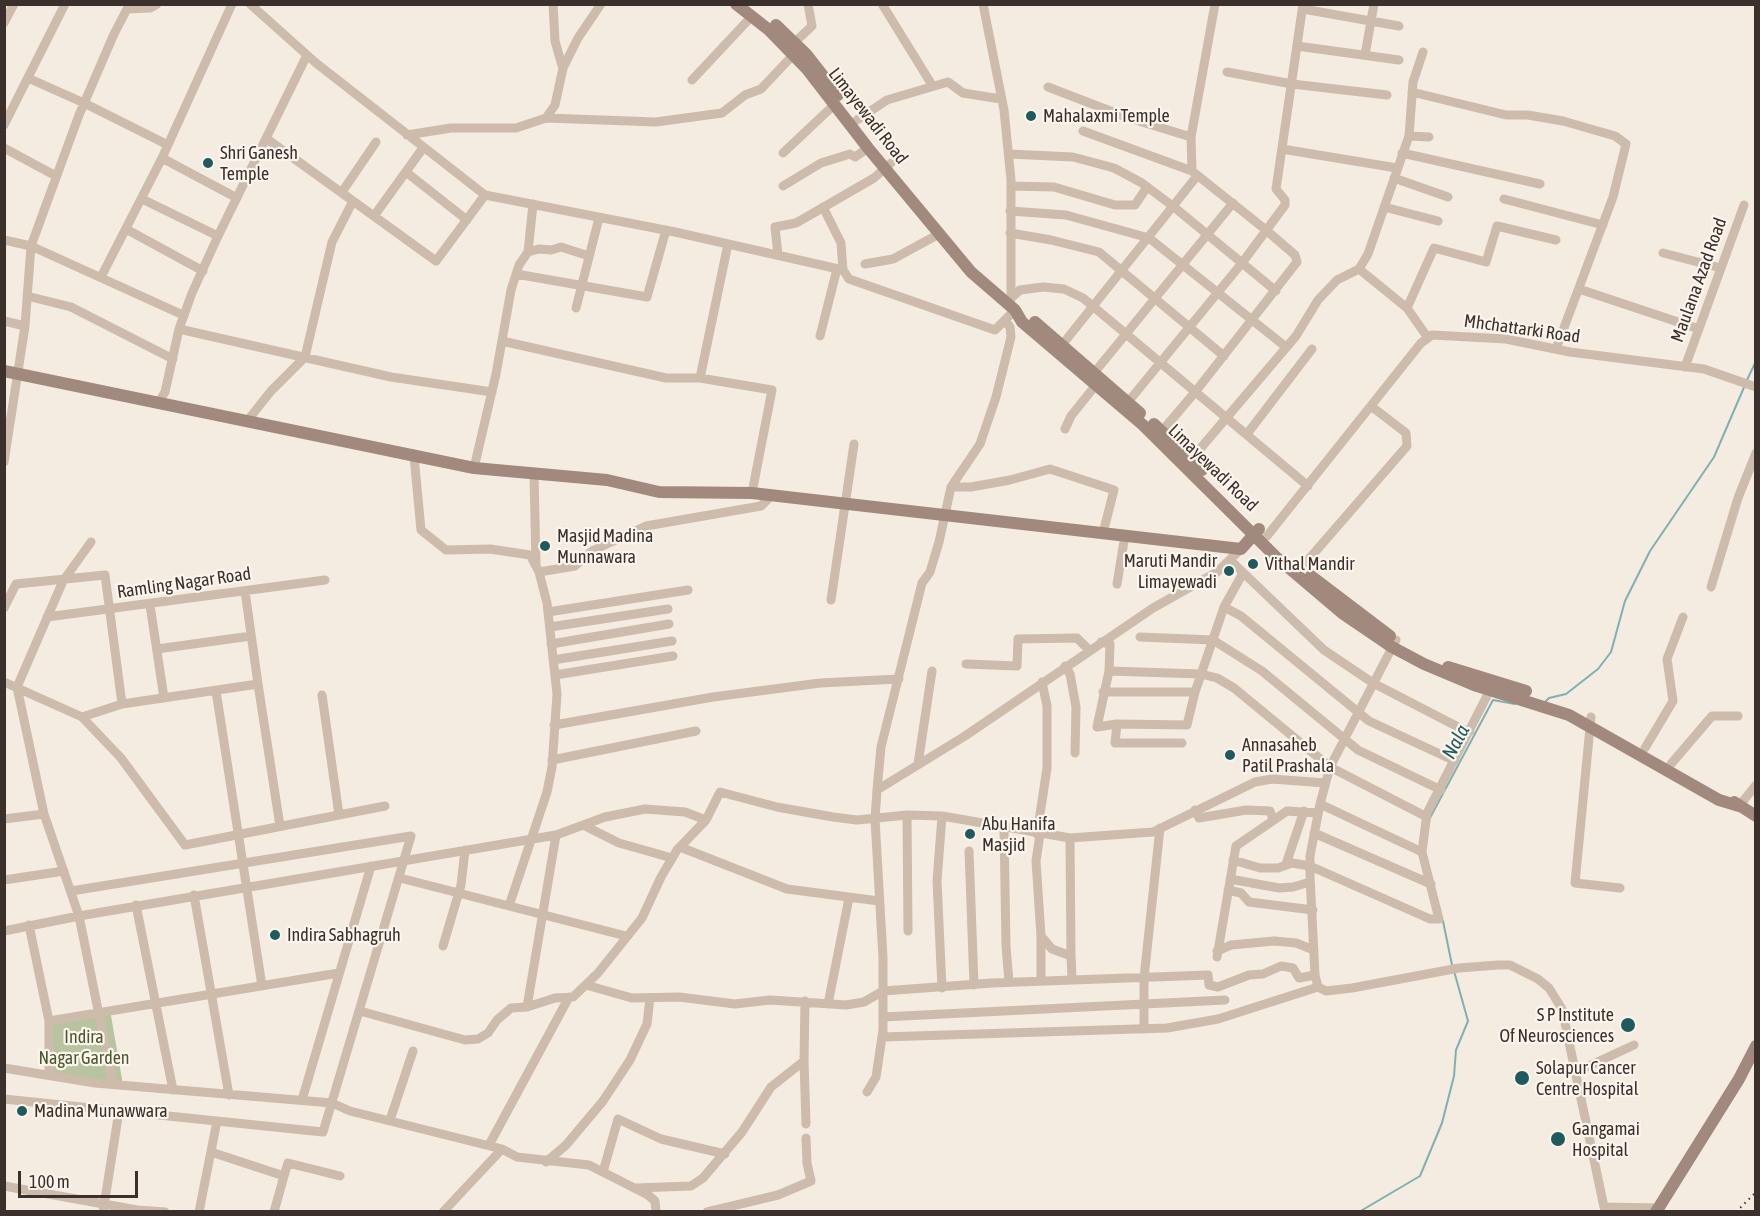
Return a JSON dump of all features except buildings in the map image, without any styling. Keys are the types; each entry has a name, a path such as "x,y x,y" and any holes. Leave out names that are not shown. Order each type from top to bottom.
{"street":[{"path":"4,24 14,4"},
{"path":"4,125 65,4"},
{"path":"4,462 10,372 25,326 31,246 84,103 127,9 150,8 157,4"},
{"path":"100,277 162,158 232,4"},
{"path":"250,4 307,55 485,195 666,230 840,269 849,279 995,330 1005,321 1011,303 1020,290 1030,287 1065,289 1095,307 1308,486"},
{"path":"553,4 555,40 563,69"},
{"path":"546,118 555,105 563,69 578,38 601,4"},
{"name":"Limayewadi Road","path":"736,4 751,10 822,72 888,166 939,234 972,272 1062,345 1094,380 1128,402 1162,431 1189,463"},
{"path":"407,135 451,128 516,128 546,118 656,122 722,113 745,95 761,89 812,26 808,4"},
{"path":"882,4 932,85"},
{"path":"982,4 1001,99 1009,154 1011,303"},
{"path":"1062,345 1174,207 1195,174 1191,137 1215,4"},
{"path":"1365,55 1374,4"},
{"path":"1128,402 1191,328 1285,203 1276,191 1303,7 1399,26"},
{"path":"692,80 751,10"},
{"path":"1297,46 1399,60"},
{"name":"Limayewadi Road","path":"794,48 868,148 888,166 987,284"},
{"path":"1189,463 1286,347 1318,300 1337,280 1359,269 1368,254 1409,136 1412,92 1423,52"},
{"path":"159,402 165,392 183,315 218,236 307,55"},
{"path":"1227,72 1292,84 1387,95"},
{"path":"27,78 84,103 168,145"},
{"path":"857,120 887,100 948,82 963,93 1001,99"},
{"path":"1048,87 1126,117 1191,137"},
{"path":"1412,92 1506,115 1528,115 1563,121 1606,134 1626,144 1613,197 1556,349"},
{"path":"783,153 835,104"},
{"path":"1083,131 1195,174 1266,230 1297,258 1296,266 1162,431"},
{"path":"1409,136 1429,137"},
{"path":"267,139 436,261 485,195"},
{"path":"342,192 376,142"},
{"path":"4,148 56,176"},
{"path":"374,216 423,148"},
{"path":"783,186 821,163 850,154 855,156 868,148"},
{"path":"1282,149 1395,173 1448,197"},
{"path":"1402,153 1540,184"},
{"path":"1009,154 1073,157 1114,168 1148,187 1276,291"},
{"path":"162,158 237,198"},
{"path":"778,255 775,227 796,223 888,166"},
{"path":"406,172 467,220"},
{"path":"1011,186 1054,187 1115,205 1135,205 1148,187"},
{"path":"142,199 218,236"},
{"path":"1504,199 1603,225"},
{"path":"248,420 278,382 305,357 332,242 353,201"},
{"path":"1065,429 1094,380 1128,334 1233,203"},
{"path":"474,468 516,274 528,252 533,204"},
{"name":"Maulana Azad Road","path":"1685,367 1744,205"},
{"path":"820,336 840,269 841,243 823,207"},
{"path":"1384,207 1437,221"},
{"path":"1010,211 1066,215 1149,238 1286,347"},
{"path":"576,308 599,218"},
{"path":"1407,308 1434,248 1486,262 1497,226 1556,240"},
{"path":"126,229 203,271"},
{"path":"516,274 647,297 666,230"},
{"path":"1010,233 1052,240 1099,252 1224,356"},
{"path":"865,264 893,259 939,234"},
{"path":"4,240 31,246 183,315"},
{"path":"700,378 728,244"},
{"path":"528,252 561,247 589,256"},
{"path":"1663,253 1721,268"},
{"path":"877,790 964,736 1101,642 1217,572 1261,533 1308,486 1428,338 1407,308 1359,269"},
{"path":"1579,289 1699,329"},
{"path":"27,296 71,307 173,359"},
{"name":"Limayewadi Road","path":"1011,303 1022,321 1189,463 1342,613 1394,644"},
{"path":"4,321 25,326"},
{"path":"867,1092 876,1077 884,1017 875,819 881,747 922,583 930,572 946,517 951,487 980,444 1011,337 1010,327 1005,321"},
{"path":"179,329 391,377 492,392"},
{"name":"Mhchattarki Road","path":"1428,338 1432,335 1474,336 1704,369 1754,387"},
{"path":"502,341 666,378 700,378 772,390 752,494"},
{"path":"1247,434 1312,349"},
{"path":"10,372 474,468 607,480 659,492 752,494 1241,549"},
{"path":"1302,567 1407,446 1406,434 1371,406"},
{"path":"831,600 854,444"},
{"path":"1711,587 1737,498 1755,453"},
{"path":"414,456 421,530 446,550 515,551 530,555 537,570 548,612 557,694 552,760 547,792 509,906"},
{"path":"951,487 971,487 1010,480 1050,469 1114,490 1104,533"},
{"path":"534,475 537,570"},
{"path":"537,570 575,567 591,551 646,526 761,506 770,497"},
{"name":"Limayewadi Road","path":"1261,533 1394,644"},
{"path":"1117,584 1125,535"},
{"path":"91,542 63,580 17,687 44,814 79,916 112,1084"},
{"path":"1230,560 1324,650 1373,683 1470,731"},
{"path":"1101,642 1110,644 1109,672 1103,692 1098,726 1187,725 1195,692 1224,607 1243,573"},
{"path":"4,608 16,584 105,575 122,704"},
{"name":"Ramling Nagar Road","path":"47,617 324,580"},
{"path":"548,612 688,590"},
{"path":"245,591 280,826"},
{"path":"150,605 164,698"},
{"path":"1224,607 1241,616 1369,721 1455,761"},
{"path":"550,627 668,609"},
{"path":"1646,748 1673,701 1667,659 1683,617"},
{"path":"552,644 669,624"},
{"path":"157,649 251,636"},
{"path":"966,664 1017,666 1018,639 1077,638 1089,650"},
{"path":"1140,638 1213,640 1262,671 1358,750 1441,790"},
{"path":"553,660 672,641"},
{"path":"1318,987 1315,975 1310,866 1319,808 1330,766 1394,644"},
{"path":"1394,644 1440,671 1490,690 1538,699"},
{"path":"1394,644 1452,668 1558,706 1646,748 1722,793 1755,816"},
{"path":"555,675 673,656"},
{"path":"1065,666 1070,674 1076,707 1075,753"},
{"path":"918,764 932,671"},
{"path":"1109,672 1201,674 1217,678 1234,688 1330,766 1427,817"},
{"path":"554,725 713,697 820,683 899,679"},
{"path":"4,682 82,717 121,758 185,844 385,806"},
{"path":"1041,981 1041,936 1036,861 1047,768 1047,706 1042,682"},
{"path":"82,717 122,704 258,684"},
{"path":"1233,860 1260,868 1278,868 1286,864 1310,866 1430,919 1440,919 1422,852 1427,817 1490,690"},
{"path":"216,691 262,986"},
{"path":"1103,692 1195,692"},
{"path":"322,695 339,815"},
{"path":"1671,764 1712,716 1738,716"},
{"path":"1591,722 1719,800 1739,806"},
{"path":"1591,722 1575,883 1620,888"},
{"path":"1117,724 1115,742 1182,742"},
{"path":"552,760 696,731"},
{"path":"360,1011 465,1040 478,1039 488,1033 511,1008 527,1007 555,998 573,997 598,974 642,918 672,858 706,820 720,792 777,807 833,818 942,816 1070,838 1152,832 1255,782 1272,779 1325,783"},
{"path":"1739,806 1755,785"},
{"path":"1314,950 1296,943 1274,941 1238,943 1217,954 1233,860 1236,846 1241,840 1287,811 1319,808 1422,852"},
{"path":"4,930 194,895 556,835 583,825 645,809 685,812 706,820"},
{"path":"1195,810 1199,818 1246,810 1270,811 1274,819"},
{"path":"1286,864 1304,811"},
{"path":"4,819 44,814"},
{"path":"907,815 908,932"},
{"path":"942,816 937,881 942,988"},
{"path":"583,825 619,843 672,858"},
{"path":"1004,827 1005,934 1009,982"},
{"path":"1144,1029 1144,978 1160,828"},
{"path":"1314,833 1431,884"},
{"path":"527,1007 556,835"},
{"path":"4,1099 324,1132 411,836 71,891"},
{"path":"1070,838 1072,978"},
{"path":"681,847 787,889 879,901"},
{"path":"443,946 458,893 465,850"},
{"path":"969,851 974,985"},
{"path":"302,1100 371,866"},
{"path":"4,880 64,871"},
{"path":"400,878 626,936"},
{"path":"1230,879 1279,888 1293,888 1310,882"},
{"path":"1228,890 1241,893 1249,902 1313,910"},
{"path":"194,895 229,1095"},
{"path":"828,1004 849,898"},
{"path":"136,905 173,1090"},
{"path":"29,925 49,1021 49,1074"},
{"path":"1041,936 1052,949 1071,956"},
{"path":"883,1037 1144,1029 1218,1019 1318,987 1326,991 1459,968 1510,965 1523,970 1549,988 1562,1009 1604,1209 1657,1210 1739,1079 1755,1046"},
{"path":"586,985 632,998 679,998 735,1004 770,1000 828,1004 864,1002 884,990 1072,978 1208,975 1209,985 1218,987 1249,975 1263,974 1281,966 1293,968 1299,978 1315,975"},
{"path":"49,1021 339,973"},
{"path":"489,1145 569,997"},
{"path":"546,1162 566,1144 603,1101 630,1060 647,1024 650,998"},
{"path":"884,1017 1225,1000"},
{"path":"805,1001 806,1124"},
{"path":"1576,1072 1634,1045"},
{"path":"390,1120 413,1051"},
{"path":"636,1188 692,1186 725,1154 771,1087 804,1061"},
{"path":"4,1068 112,1084 332,1103 350,1111 489,1145 517,1157 589,1165 636,1188 655,1201 656,1212"},
{"path":"104,1208 119,1112"},
{"path":"603,1172 618,1119 662,1140 725,1154"},
{"path":"200,1212 217,1121"},
{"path":"706,1212 778,1195 811,1180 807,1163 806,1138"},
{"path":"443,1212 502,1149"},
{"path":"211,1152 284,1176"},
{"path":"274,1212 288,1162 340,1176"},
{"path":"4,1186 104,1208 165,1212"}],"green space":[{"name":"Indira Nagar Garden","path":"110,1010 123,1085 49,1074 49,1021"}],"waterway":[{"name":"Nala","path":"1747,380 1756,361"},
{"name":"Nala","path":"1544,703 1549,698 1566,694 1598,669 1611,652 1625,601 1650,551 1714,457 1745,385"},
{"name":"Nala","path":"1431,816 1493,700 1515,704"},
{"name":"Nala","path":"1443,921 1452,965"},
{"name":"Nala","path":"1359,1212 1420,1176 1442,1123 1454,1076 1456,1050 1468,1021 1454,971"}],"railway":[{"path":"1736,1212 1756,1192"}],"place":[{"name":"Mahalaxmi Temple","path":"1031,116"},
{"name":"Shri Ganesh Temple","path":"208,163"},
{"name":"Masjid Madina Munnawara","path":"545,546"},
{"name":"Vithal Mandir","path":"1253,564"},
{"name":"Maruti Mandir Limayewadi","path":"1229,571"},
{"name":"Annasaheb Patil Prashala","path":"1230,755"},
{"name":"Abu Hanifa Masjid","path":"970,834"},
{"name":"Indira Sabhagruh","path":"275,935"},
{"name":"S P Institute Of Neurosciences","path":"1628,1025"},
{"name":"Solapur Cancer Centre Hospital","path":"1522,1078"},
{"name":"Madina Munawwara","path":"22,1111"},
{"name":"Gangamai Hospital","path":"1558,1139"}]}
